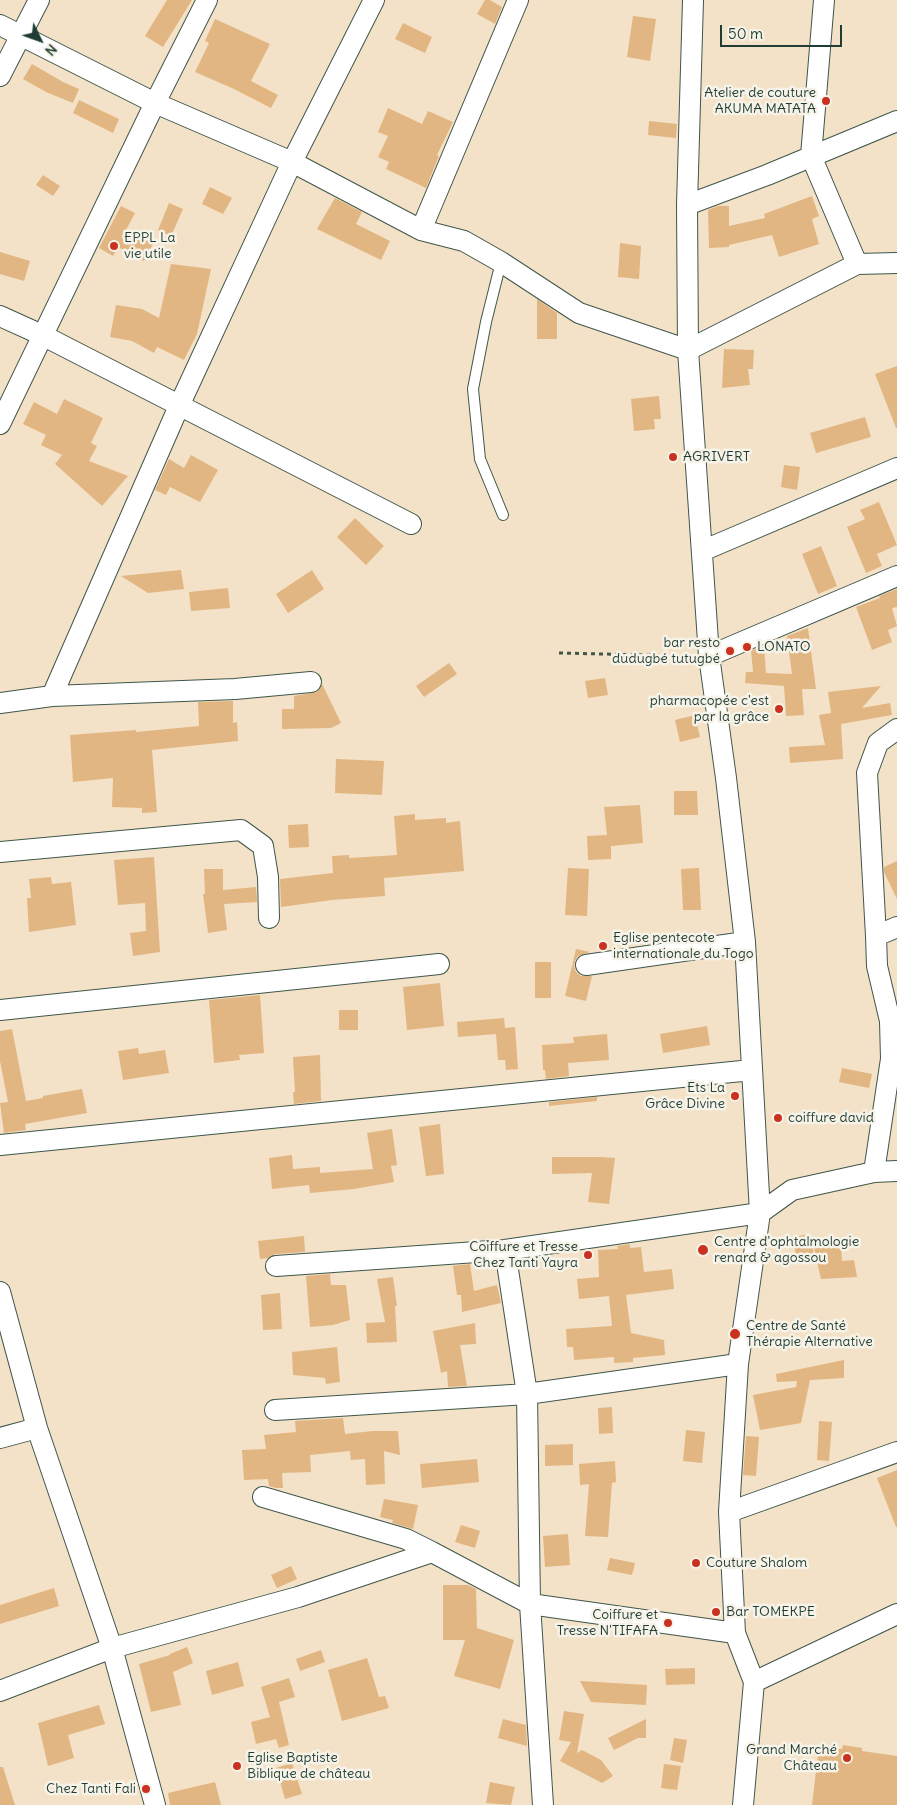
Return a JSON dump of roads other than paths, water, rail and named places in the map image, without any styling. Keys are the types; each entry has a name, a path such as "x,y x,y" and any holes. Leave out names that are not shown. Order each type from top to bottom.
{"street":[{"path":"0,76 39,0"},
{"path":"0,424 155,103 208,0"},
{"path":"52,696 179,406 292,162 374,0"},
{"path":"421,230 518,0"},
{"path":"693,0 687,205 688,350 709,656 726,778 745,942 760,1213 738,1364 729,1512 735,1633 754,1682 743,1805"},
{"path":"824,0 811,156 857,264"},
{"path":"0,25 155,103 292,162 421,230 464,241 501,262 579,313 688,350 857,264 897,263"},
{"path":"687,205 767,175 897,121"},
{"path":"0,316 42,335 411,524"},
{"path":"702,551 897,468"},
{"path":"709,656 897,576"},
{"path":"0,703 52,696 235,689 311,682"},
{"path":"874,1172 891,1059 890,1021 877,966 866,773 878,743 897,729"},
{"path":"0,852 241,830 262,846 268,877 269,918"},
{"path":"876,936 897,927"},
{"path":"586,965 745,942"},
{"path":"0,1010 439,964"},
{"path":"0,1144 752,1070"},
{"path":"276,1266 505,1250 760,1213 792,1190 874,1172 897,1171"},
{"path":"505,1250 527,1394 530,1604 543,1805"},
{"path":"0,1292 37,1428 112,1648 154,1805"},
{"path":"275,1410 527,1394 738,1364"},
{"path":"0,1438 37,1428"},
{"path":"729,1512 897,1452"},
{"path":"263,1498 406,1538 530,1604 735,1633"},
{"path":"0,1692 112,1648 298,1597 432,1552"},
{"path":"754,1682 897,1614"}],"lane":[{"path":"501,262 486,322 473,389 480,460 503,515"}],"place":[{"name":"Atelier de couture AKUMA MATATA","path":"826,101"},
{"name":"EPPL La vie utile","path":"114,246"},
{"name":"AGRIVERT","path":"673,457"},
{"name":"LONATO","path":"747,647"},
{"name":"bar resto dudugbé tutugbé","path":"730,651"},
{"name":"pharmacopée c'est par la grâce","path":"779,709"},
{"name":"Eglise pentecote internationale du Togo","path":"603,946"},
{"name":"Ets La Grâce Divine","path":"735,1096"},
{"name":"coiffure david","path":"778,1118"},
{"name":"Centre d'ophtalmologie renard & agossou","path":"703,1250"},
{"name":"Coiffure et Tresse Chez Tanti Yayra","path":"588,1255"},
{"name":"Centre de Santé Thérapie Alternative","path":"735,1334"},
{"name":"Couture Shalom","path":"696,1563"},
{"name":"Bar TOMEKPE","path":"716,1612"},
{"name":"Coiffure et Tresse N'TIFAFA","path":"668,1623"},
{"name":"Grand Marché Château","path":"847,1758"},
{"name":"Eglise Baptiste Biblique de château","path":"237,1766"},
{"name":"Chez Tanti Fali","path":"146,1789"}]}
